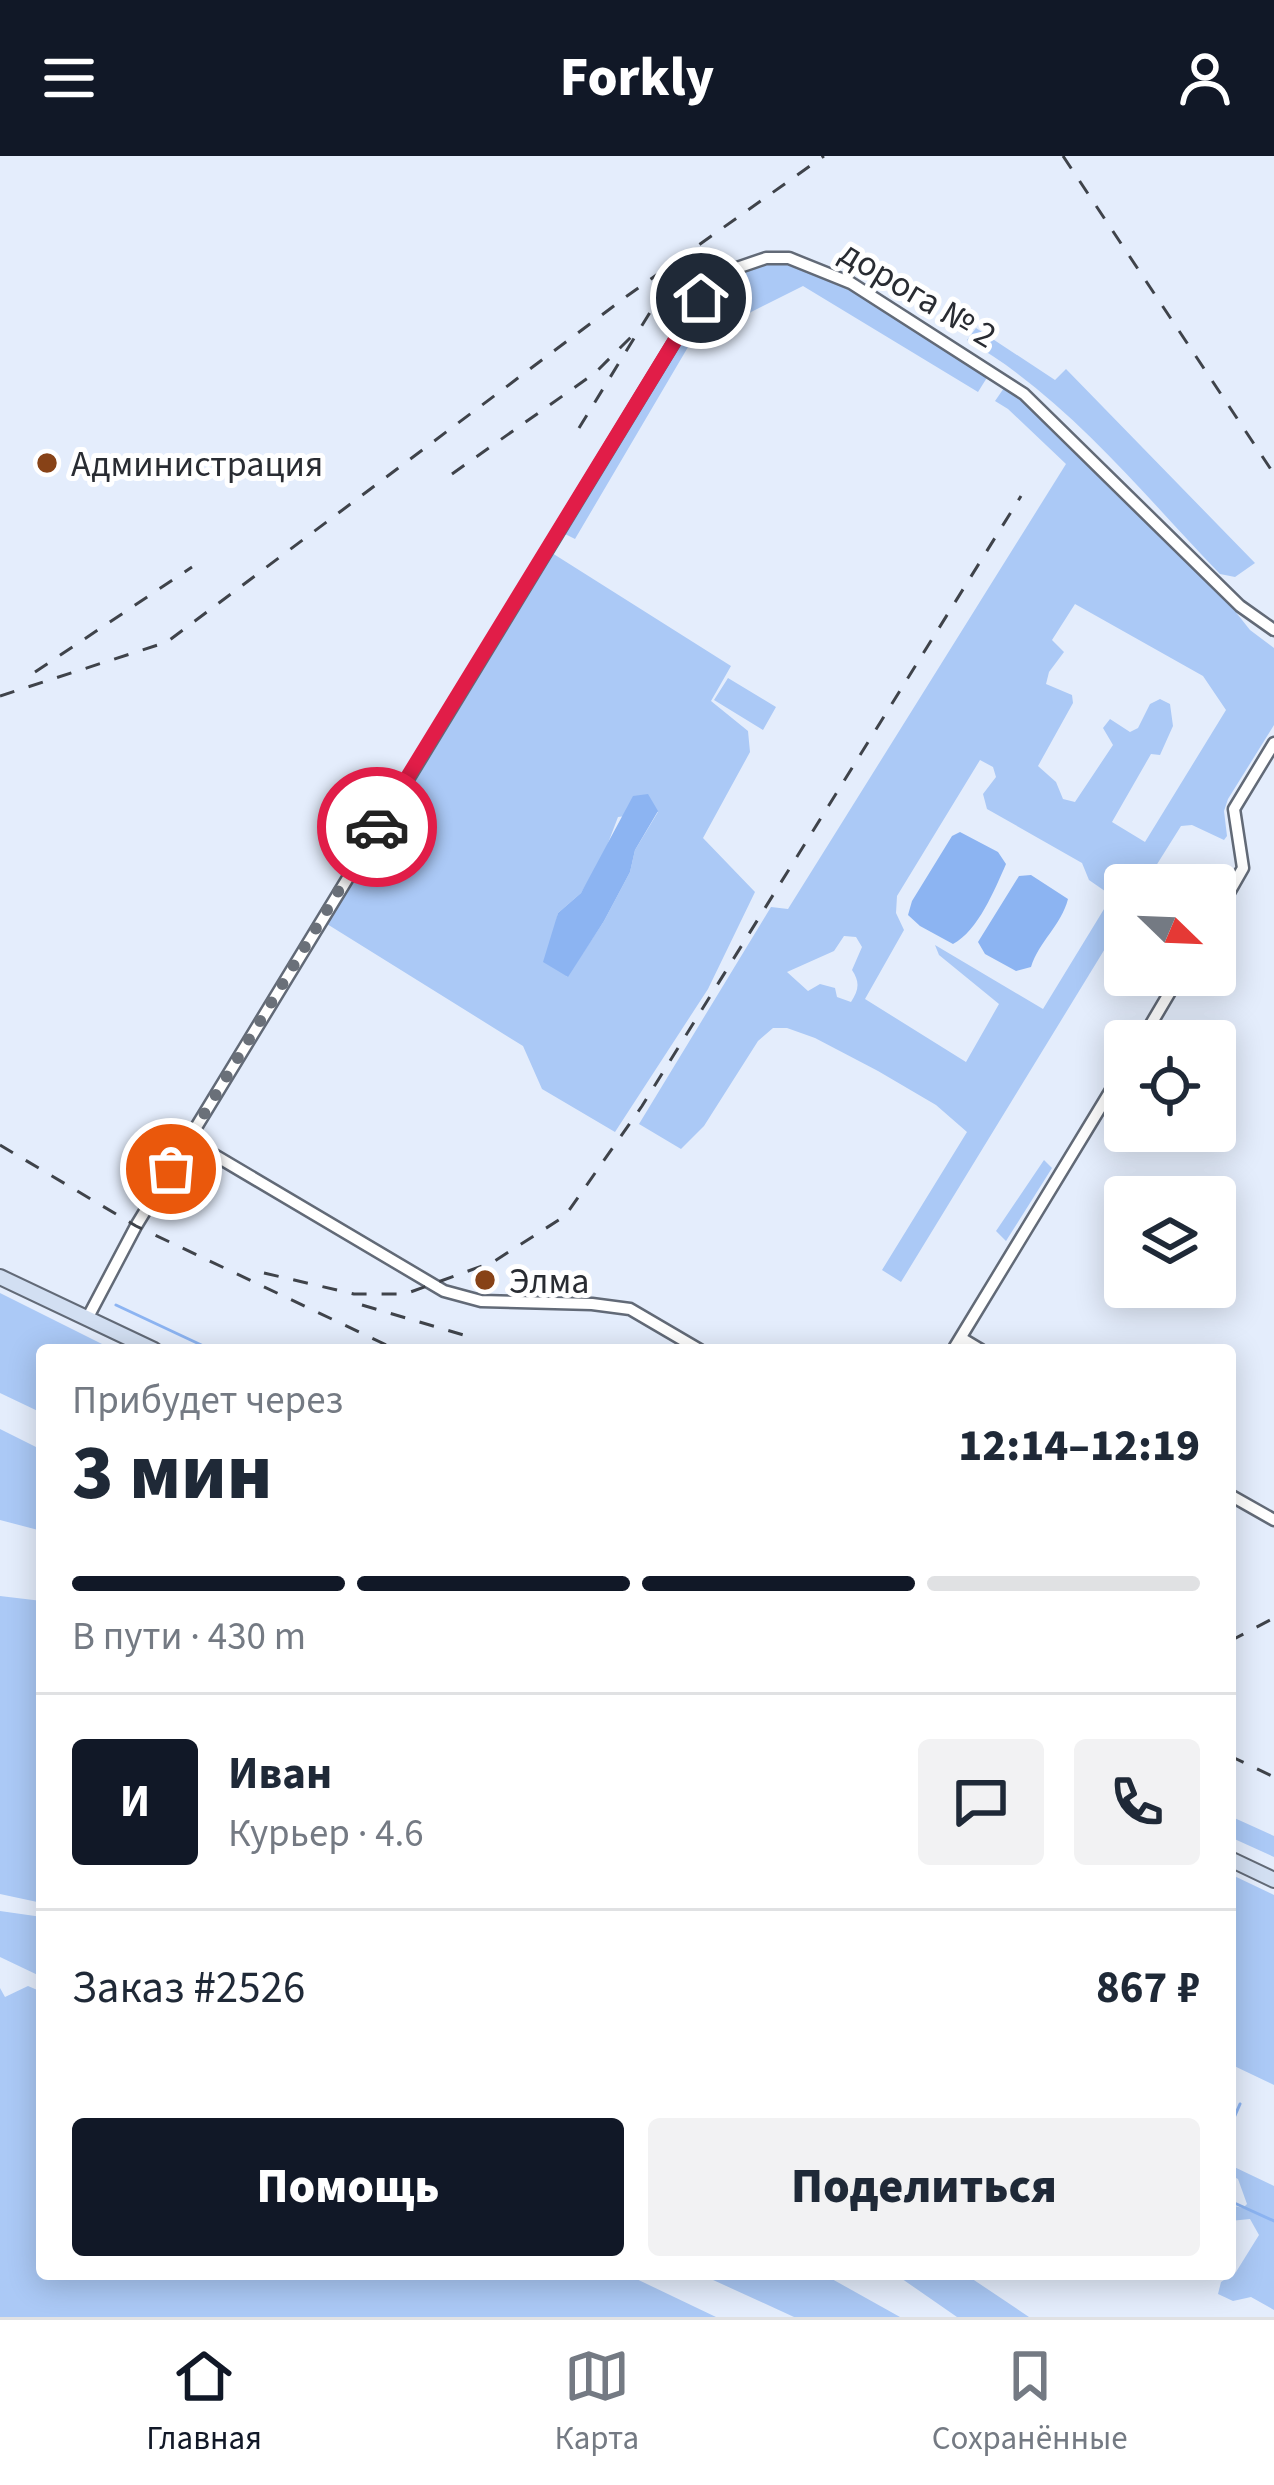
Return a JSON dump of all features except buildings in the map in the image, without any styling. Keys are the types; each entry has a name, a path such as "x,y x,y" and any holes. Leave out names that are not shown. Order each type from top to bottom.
{"main road":[{"path":"0,1277 141,1344"},
{"path":"1236,1862 1274,1880"}],"street":[{"name":"дорога № 2","path":"87,1319 136,1226 701,298 716,281 747,262 789,258 830,272 1000,376 1047,414 1240,606 1274,630"},
{"path":"1236,880 1243,868 1234,809 1274,743"},
{"path":"957,1344 1104,1102"},
{"path":"189,1140 444,1291 481,1301 630,1309 690,1344"},
{"path":"961,1338 971,1344"},
{"path":"1236,1498 1274,1520"}],"shaded area":[{"path":"781,263 809,270 863,295 988,376 978,392 803,286 691,342 575,539 565,534 703,307 736,275"},
{"path":"976,328 1055,380 1066,369 1255,563 1235,577 1220,574 1069,417 967,340"},
{"path":"1004,388 1026,401 1227,601 1250,630 1274,648 1274,725 1228,799 1224,840 1192,825 1181,826 1157,864 1104,864 1104,890 1089,880 1082,863 987,809 983,794 996,777 993,767 980,760 897,896 896,913 904,930 865,999 966,1062 999,1004 939,955 935,945 1043,1009 1104,909 1104,950 901,1282 882,1270 967,1132 936,1105 815,1038 773,1028 758,1041 704,1126 681,1149 639,1124 771,907 788,909 1066,464 995,401","holes":["1075,604 1203,676 1226,710 1145,842 1112,822 1151,754 1160,755 1173,726 1170,704 1160,699 1150,704 1138,728 1130,732 1110,719 1103,728 1113,745 1075,802 1063,799 1056,782 1038,766 1073,703 1072,695 1046,684 1064,652 1052,640","844,936 856,937 862,947 852,970 858,986 851,1002 837,997 835,988 820,984 808,991 787,972 834,951"]},
{"path":"552,553 731,666 711,701 748,731 750,752 703,838 755,892 708,989 615,1132 542,1089 523,1046 327,924","holes":["658,812 635,850 630,872 604,921 567,977 554,931 558,913 581,893 602,859 618,817"]},
{"path":"728,678 776,707 763,730 714,700"},
{"path":"648,794 658,811 604,921 568,977 543,962 558,913 581,893 633,796"},
{"path":"960,832 998,852 1006,864 978,920 953,944 908,915 952,836"},
{"path":"1031,875 1068,899 1031,967 1016,971 985,954 978,942 1019,876"},
{"path":"1044,1160 1052,1168 1006,1241 996,1231"},
{"path":"0,1293 102,1344 36,1344 36,1410 0,1393"},
{"path":"0,1429 36,1447 36,1529 0,1520"},
{"path":"0,1596 36,1600 36,1902 0,1894"},
{"path":"1236,1819 1274,1836 1274,1857 1236,1840"},
{"path":"1236,1877 1274,1895 1274,2085 1236,2067"},
{"path":"0,1911 36,1916 36,1974 0,1957"},
{"path":"28,1986 36,1989 36,2280 639,2280 716,2317 0,2317 0,1988 5,1997"},
{"path":"1236,2168 1274,2186 1274,2310 1251,2297 1233,2301 1218,2294 1221,2282 1236,2280 1236,2272 1259,2235 1250,2219 1236,2220 1236,2206 1247,2204"},
{"path":"713,2280 834,2280 900,2317 794,2317"},
{"path":"904,2280 974,2280 1029,2317 957,2317"}],"waterway":[{"path":"116,1305 199,1344"},
{"path":"1236,2113 1240,2104"},
{"path":"1236,2204 1274,2221"}],"railway":[{"path":"0,696 167,642 627,296 824,156"},
{"path":"1063,156 1274,474"},
{"path":"579,428 676,270"},
{"path":"452,474 595,373 639,329"},
{"path":"264,1273 354,1294 405,1294 493,1262 565,1216 642,1106 1021,496"},
{"path":"35,672 192,567"},
{"path":"0,1145 136,1226 384,1344"},
{"path":"362,1305 477,1339"},
{"path":"1236,1638 1274,1618"},
{"path":"1236,1759 1274,1777"}],"way so far":[{"path":"171,1169 377,827"}],"place":[{"name":"Администрация","path":"47,463"},
{"name":"Элма","path":"485,1280"}],"route":[{"path":"377,827 701,298"}]}
